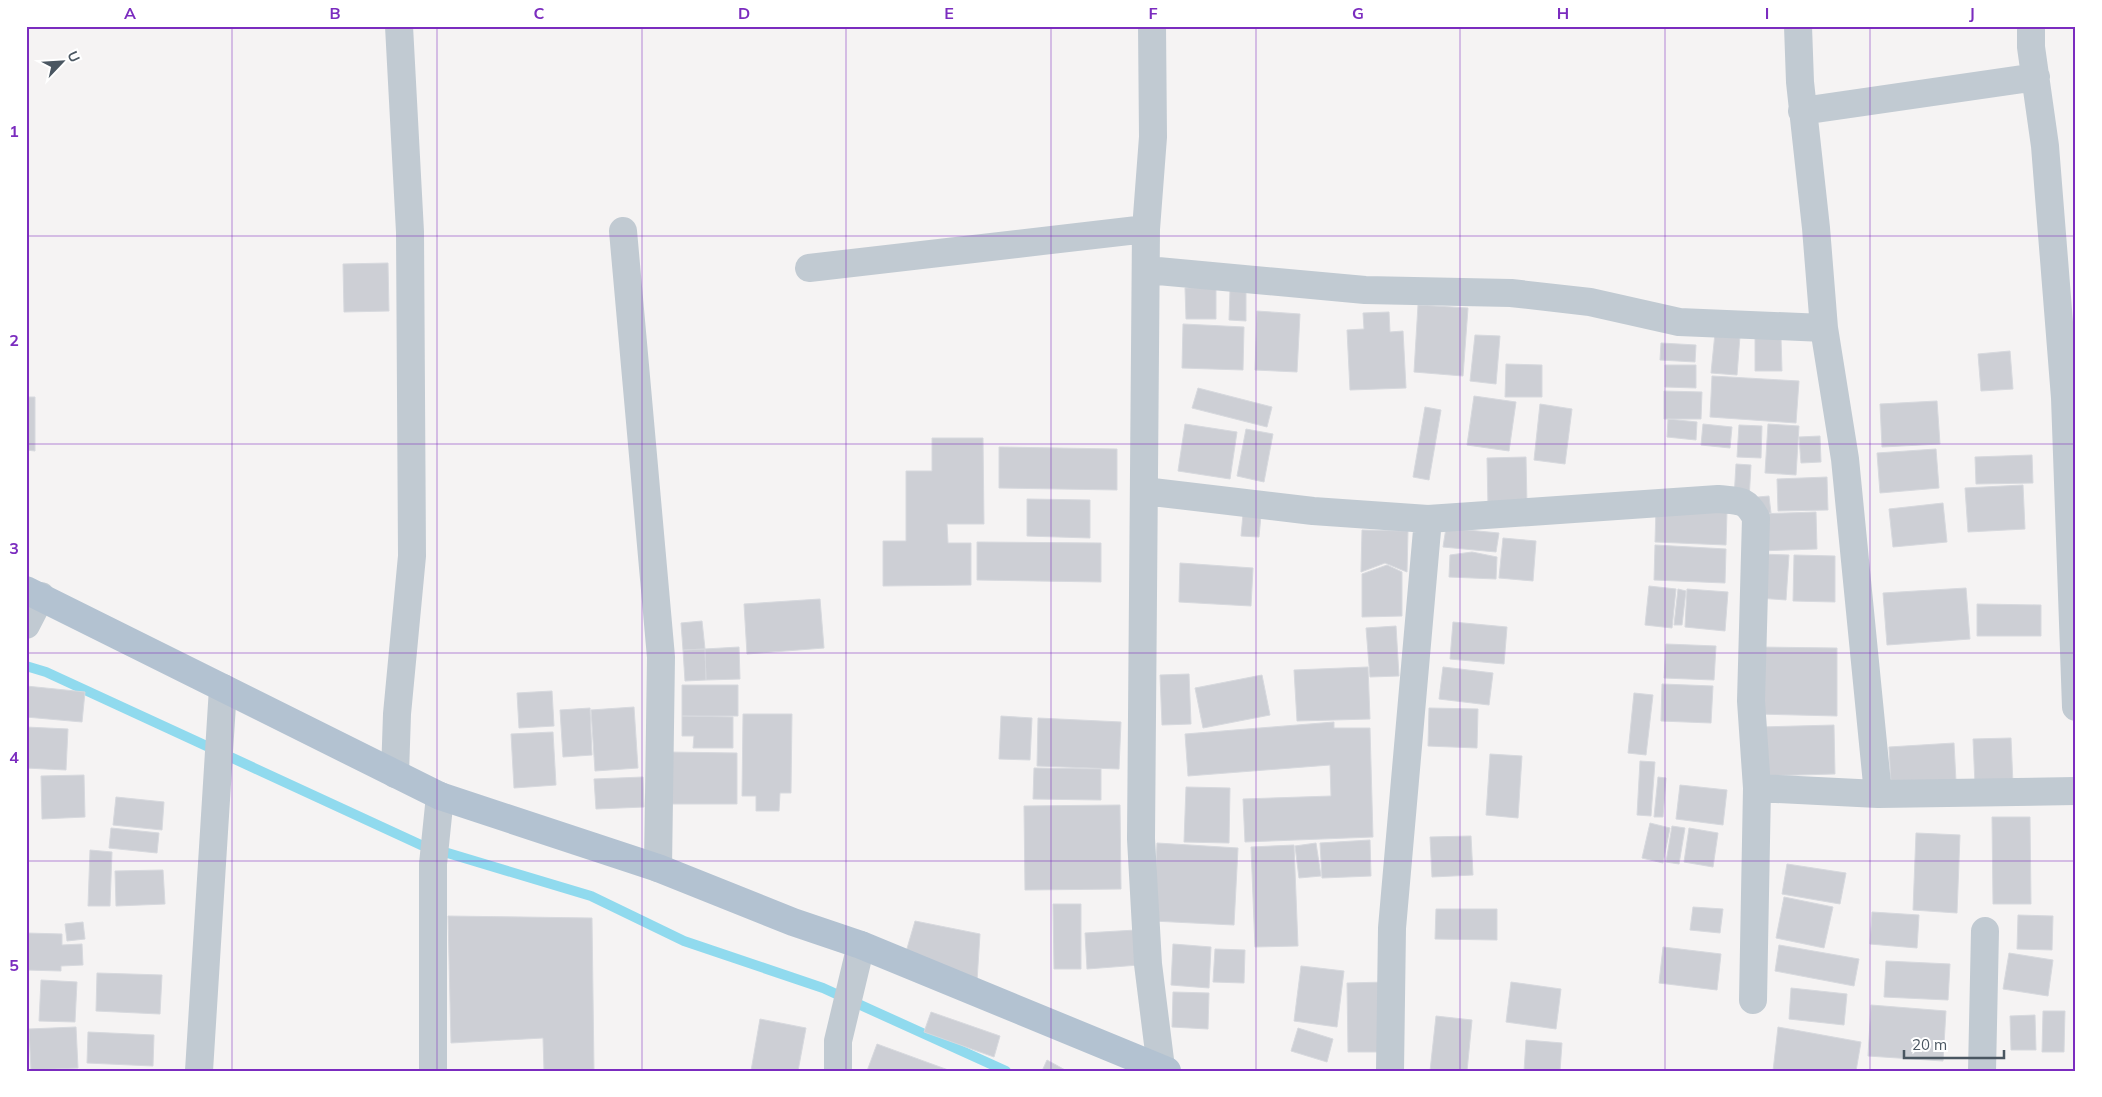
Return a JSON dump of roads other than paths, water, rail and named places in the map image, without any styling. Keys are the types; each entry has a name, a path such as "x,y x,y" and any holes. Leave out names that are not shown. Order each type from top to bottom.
{"main road":[{"path":"34,593 395,774 439,808 658,868 793,922 858,957 1164,1070"}],"street":[{"path":"395,774 397,714 412,556 410,232 399,26"},
{"path":"1152,26 1153,137 1146,229 1141,839 1148,964 1164,1070"},
{"path":"1798,26 1802,111 1816,228 1824,328 1845,459 1878,794"},
{"path":"2031,26 2045,146 2065,398 2076,707"},
{"path":"1802,111 2036,77"},
{"path":"809,268 1146,229"},
{"path":"623,231 661,657 658,868"},
{"path":"1147,270 1365,290 1511,293 1590,302 1680,322 1824,328"},
{"path":"1144,491 1313,511 1428,519 1718,499 1743,502 1751,507 1756,518 1751,701 1757,788 1753,1000"},
{"path":"1390,1071 1392,928 1428,519"},
{"path":"26,625 34,593"},
{"path":"199,1071 223,688"},
{"path":"1757,788 1878,794 2076,791"},
{"path":"433,1071 433,864 439,808"},
{"path":"1982,1071 1985,931"},
{"path":"838,1071 838,1042 858,957"}],"waterway":[{"path":"26,666 46,672 421,845 591,896 684,941 823,988 1006,1071"}]}
